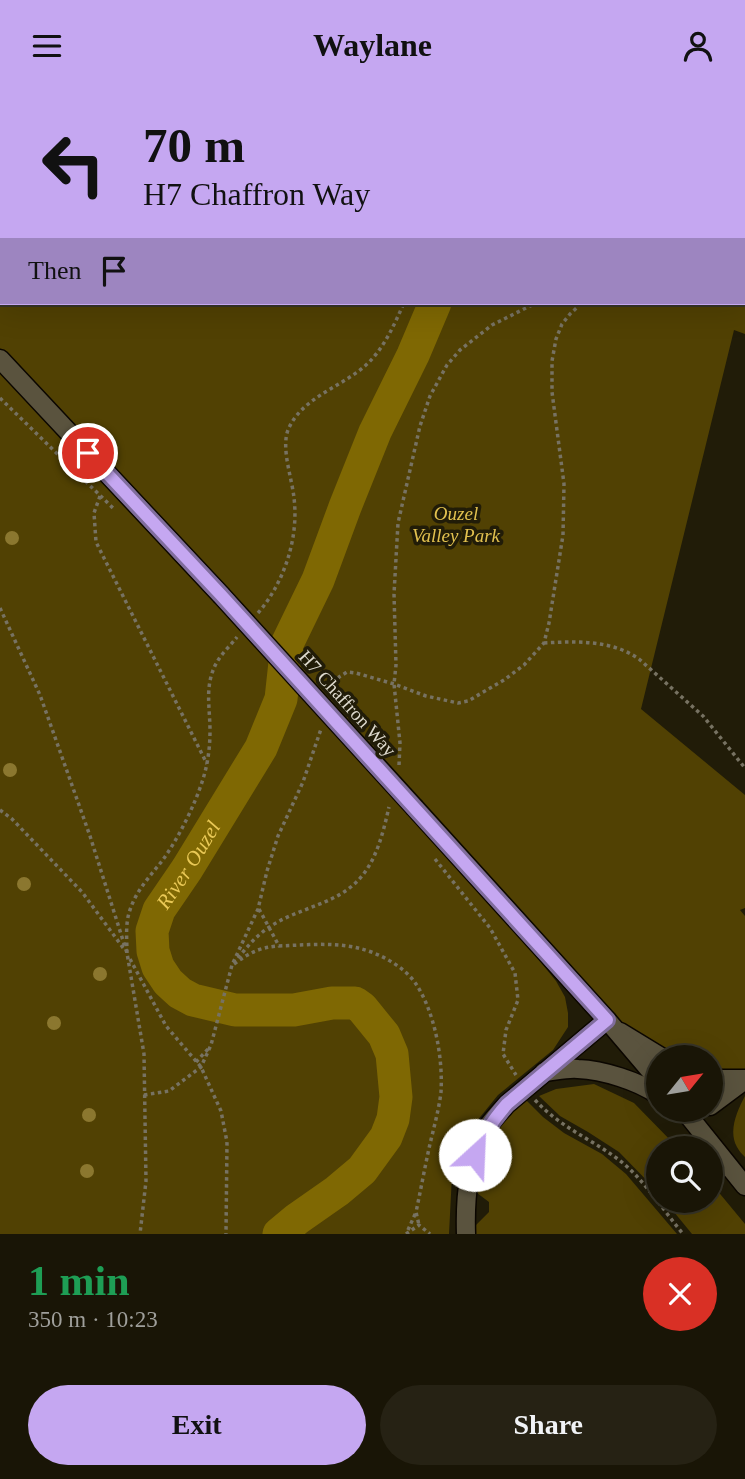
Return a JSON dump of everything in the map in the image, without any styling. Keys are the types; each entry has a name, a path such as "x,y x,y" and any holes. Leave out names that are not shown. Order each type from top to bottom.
{"street":[{"name":"H7 Chaffron Way","path":"0,359 221,595 646,1066"},
{"path":"466,1234 470,1172 481,1139 494,1118 524,1088 610,1024 646,1047"},
{"path":"544,1072 578,1069 617,1077 646,1089"},
{"path":"723,1079 745,1080"},
{"path":"723,1096 745,1080"},
{"path":"696,1122 745,1186"}],"path":[{"path":"398,773 400,743 394,684 394,594 398,523 420,426 430,396 447,365 460,350 492,325 532,305"},
{"path":"331,696 334,684 347,672 438,699 458,703 468,701 524,665 544,643 563,535 564,484 552,392 552,361 562,324 580,305"},
{"path":"0,398 119,515"},
{"path":"100,496 94,513 96,542 207,764"},
{"path":"0,608 40,695 127,953 144,1054 146,1181 140,1234"},
{"path":"544,643 584,642 629,652 703,716 745,768"},
{"path":"144,1095 169,1091 201,1067 211,1045 232,965 258,909 278,835 303,782 324,719"},
{"path":"232,965 250,943 269,927 339,896 358,881 374,857 392,797"},
{"path":"0,810 12,819 82,892 127,953 166,1026 201,1067 221,1111 227,1142 226,1234"},
{"path":"429,851 490,928 515,973 518,1000 506,1030 503,1054 524,1088 548,1114 566,1128 622,1162 683,1234"},
{"path":"258,909 279,946"},
{"path":"232,965 250,952 263,947 320,944 356,947 386,959 415,983 426,1004 440,1053 442,1075 438,1114 416,1212 407,1233"},
{"path":"196,1062 211,1045"},
{"path":"416,1212 419,1225 430,1234"},
{"path":"407,1233 419,1225"}],"green space":[{"name":"Ouzel Valley Park","path":"0,305 745,305 745,334 734,330 641,709 745,795 745,908 740,910 745,916 745,1079 723,1078 723,1045 646,1045 646,1048 602,1021 435,832 556,981 565,997 568,1013 568,1027 553,1050 498,1095 468,1132 452,1175 449,1234 0,1234"},
{"path":"594,1084 634,1103 646,1115 646,1122 653,1122 666,1136 646,1136 646,1180 619,1152 560,1116 539,1096 556,1089"},
{"path":"745,1096 745,1157 734,1141 733,1128"},
{"path":"525,1099 564,1133 602,1154 626,1174 646,1198 646,1213 659,1213 677,1234 475,1234 474,1227 489,1212 489,1202 477,1193 477,1177 487,1148 500,1123"},
{"path":"723,1197 745,1224 745,1234 692,1234 675,1213 723,1213"}],"waterway":[{"name":"River Ouzel","path":"279,1234 362,1170 386,1137 393,1119 396,1097 392,1054 384,1035 355,1003 332,1003 294,1010 235,1010 193,1000 168,982 158,967 153,951 152,931 159,910 261,748 281,699 287,644 318,580 375,432 434,305"}],"route":[{"path":"88,453 221,595 607,1020 507,1104 494,1118 475,1155"}]}
